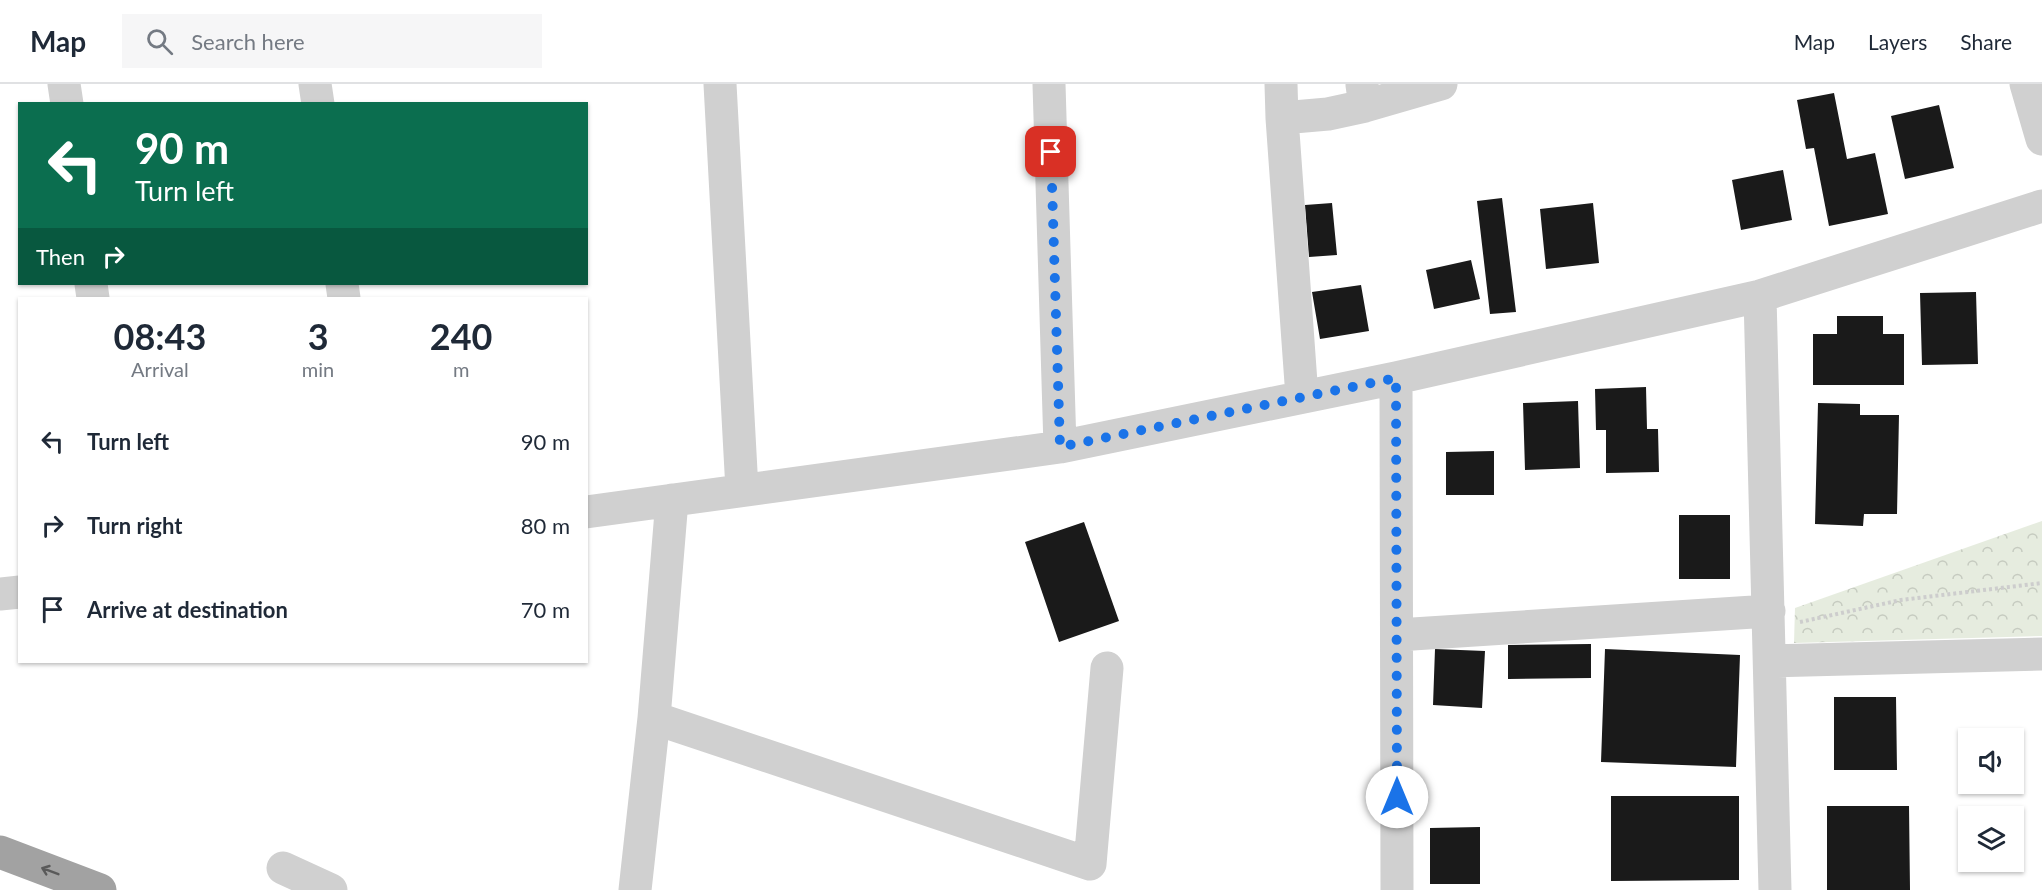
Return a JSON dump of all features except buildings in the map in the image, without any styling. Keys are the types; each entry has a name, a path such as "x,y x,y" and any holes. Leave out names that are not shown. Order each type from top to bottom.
{"highway":[{"path":"0,852 100,890"}],"street":[{"path":"64,84 67,102"},
{"path":"315,84 318,102"},
{"path":"720,84 742,490"},
{"path":"1049,84 1060,447"},
{"path":"1281,84 1302,397"},
{"path":"1282,118 1328,114 1363,95 1441,84"},
{"path":"2026,84 2042,139"},
{"path":"588,512 1060,447 1396,378 1760,296 2042,206"},
{"path":"1760,296 1775,890"},
{"path":"1396,378 1397,890"},
{"path":"635,890 654,718 672,500"},
{"path":"0,594 18,592"},
{"path":"1397,634 1769,620"},
{"path":"1770,661 2042,654"},
{"path":"654,718 1090,864 1107,668"},
{"path":"283,868 331,890"}],"path":[{"path":"1769,620 1901,600 2042,583"}],"green space":[{"path":"2042,521 2042,636 1794,643 1795,608"}],"route":[{"path":"1051,152 1060,447 1396,378 1397,797"}]}
